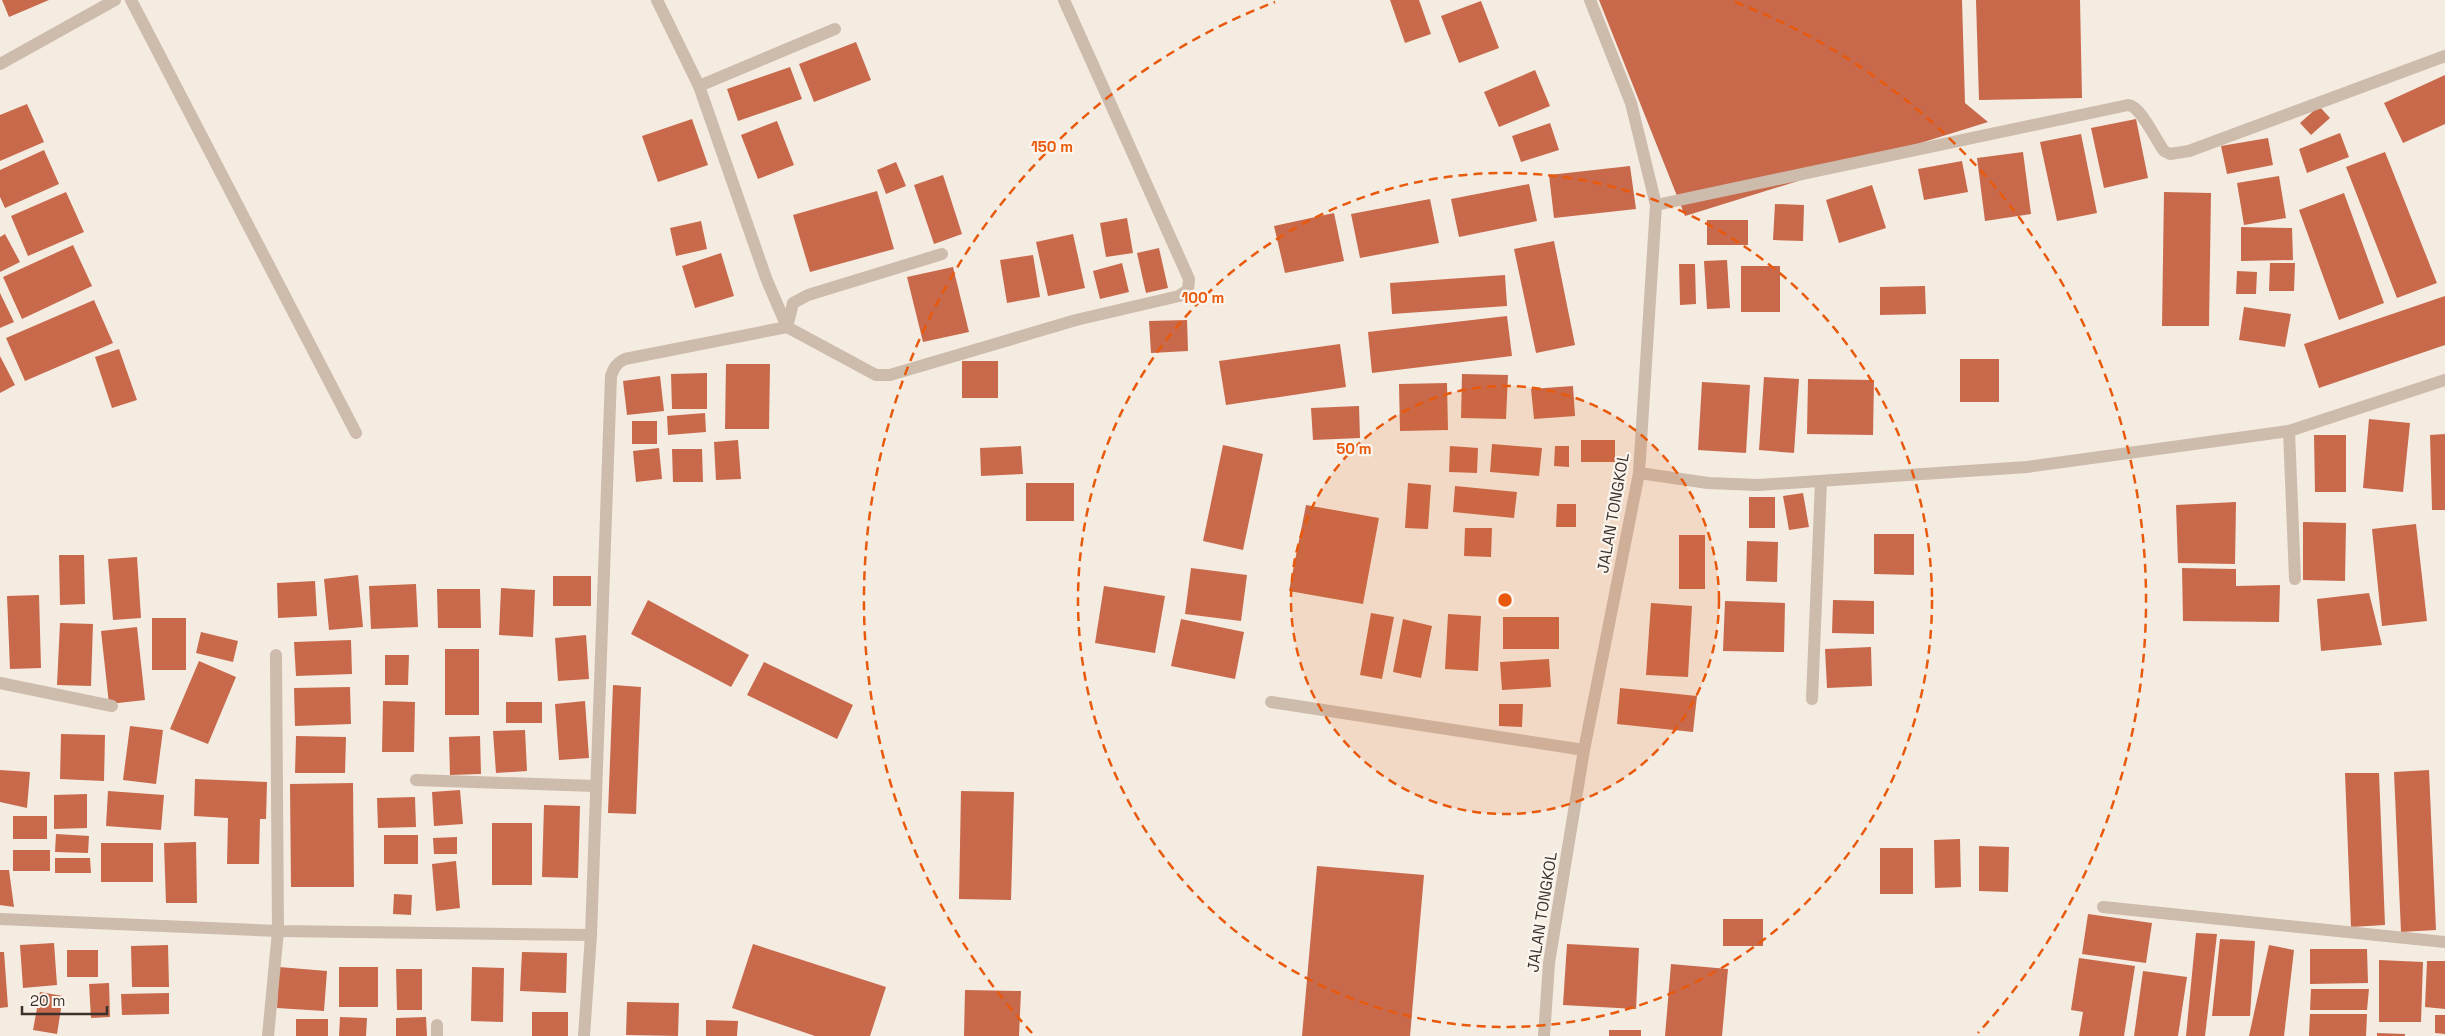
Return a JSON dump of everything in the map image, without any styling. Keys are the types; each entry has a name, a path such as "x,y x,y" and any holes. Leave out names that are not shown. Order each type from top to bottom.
{"street":[{"path":"0,64 115,0"},
{"path":"131,0 356,433"},
{"path":"657,0 699,86 766,278 787,327 876,375 890,375 1076,320 1179,296 1188,290 1189,278 1064,0"},
{"name":"JALAN TONGKOL","path":"1544,1036 1549,963 1584,750 1639,473 1656,205 1631,103 1590,0"},
{"path":"699,86 835,29"},
{"path":"1656,205 2123,105 2132,105 2140,111 2152,135 2164,151 2170,154 2183,153 2445,56"},
{"path":"787,327 793,303 808,295 942,254"},
{"path":"584,1036 591,935 595,786 611,376 613,369 617,363 626,359 787,327"},
{"path":"1639,473 1708,483 1758,485 2027,467 2289,431 2445,380"},
{"path":"2289,431 2295,579"},
{"path":"1812,699 1821,481"},
{"path":"268,1036 278,931 276,655"},
{"path":"0,683 112,706"},
{"path":"1271,702 1584,750"},
{"path":"416,780 595,786"},
{"path":"2103,907 2445,942"},
{"path":"0,919 278,931 591,935"}],"building":[{"path":"2,0 49,0 9,17"},
{"path":"1390,0 1419,0 1431,34 1405,43"},
{"path":"1599,0 1962,0 1965,103 1988,122 1685,216"},
{"path":"1976,0 2080,0 2082,98 1979,100"},
{"path":"1481,1 1499,48 1459,63 1441,16"},
{"path":"856,42 871,80 814,102 799,64"},
{"path":"790,67 802,99 738,121 727,89"},
{"path":"1535,70 1550,106 1499,127 1484,92"},
{"path":"2445,75 2445,124 2403,143 2384,103"},
{"path":"27,104 44,142 0,161 0,115"},
{"path":"2319,106 2330,118 2311,135 2300,123"},
{"path":"692,119 708,165 658,182 642,136"},
{"path":"2136,119 2148,178 2104,188 2091,128"},
{"path":"777,121 794,165 758,179 741,135"},
{"path":"1550,123 1559,150 1521,162 1512,136"},
{"path":"2340,133 2349,157 2307,173 2299,149"},
{"path":"2081,134 2097,213 2057,221 2040,142"},
{"path":"2268,138 2273,165 2227,174 2221,146"},
{"path":"44,150 59,184 5,208 0,197 0,170"},
{"path":"2023,152 2031,214 1985,221 1977,158"},
{"path":"2385,152 2437,283 2397,298 2346,167"},
{"path":"1962,161 1968,192 1924,200 1918,169"},
{"path":"896,162 906,186 886,194 877,170"},
{"path":"1630,166 1636,209 1554,218 1549,175"},
{"path":"943,175 962,234 934,244 914,185"},
{"path":"2279,176 2286,218 2244,225 2237,183"},
{"path":"1529,184 1537,221 1459,237 1451,199"},
{"path":"1872,185 1886,228 1839,243 1826,200"},
{"path":"877,191 894,249 810,272 793,215"},
{"path":"66,192 84,232 28,256 11,216"},
{"path":"2164,192 2211,193 2209,326 2162,326"},
{"path":"2344,193 2384,303 2339,320 2299,210"},
{"path":"1430,199 1439,243 1360,258 1351,214"},
{"path":"1775,204 1804,205 1803,241 1773,240"},
{"path":"1334,213 1344,261 1285,273 1274,226"},
{"path":"1127,218 1133,253 1106,257 1100,223"},
{"path":"1707,220 1748,220 1748,245 1707,245"},
{"path":"701,221 707,249 676,256 670,228"},
{"path":"2241,227 2292,228 2293,260 2241,261"},
{"path":"5,234 20,262 0,272 0,237"},
{"path":"1073,234 1085,288 1048,296 1036,242"},
{"path":"1554,241 1575,345 1536,353 1514,249"},
{"path":"73,245 92,286 22,319 3,277"},
{"path":"1159,248 1168,288 1146,293 1137,253"},
{"path":"721,253 734,296 695,308 682,266"},
{"path":"1033,255 1040,297 1007,303 1000,260"},
{"path":"1727,260 1730,308 1707,309 1704,261"},
{"path":"1122,263 1129,292 1100,299 1093,271"},
{"path":"2270,263 2295,263 2294,291 2269,291"},
{"path":"1679,264 1695,264 1696,304 1680,305"},
{"path":"1741,266 1780,266 1780,312 1741,312"},
{"path":"953,267 969,332 923,342 907,277"},
{"path":"2237,271 2257,272 2256,294 2236,294"},
{"path":"1505,275 1507,306 1392,314 1390,283"},
{"path":"1925,286 1926,314 1880,315 1880,287"},
{"path":"0,293 14,322 0,328"},
{"path":"2445,296 2445,345 2319,388 2304,344"},
{"path":"94,300 113,343 25,381 6,338"},
{"path":"2244,307 2291,314 2285,347 2239,340"},
{"path":"1507,316 1512,356 1372,373 1368,332"},
{"path":"1187,320 1188,351 1151,353 1149,321"},
{"path":"1340,344 1346,387 1226,405 1219,361"},
{"path":"119,349 137,400 112,408 95,357"},
{"path":"0,356 15,385 0,393"},
{"path":"1960,359 1999,359 1999,402 1960,402"},
{"path":"962,361 998,361 998,398 962,398"},
{"path":"726,364 770,364 769,429 725,429"},
{"path":"707,373 707,409 672,409 671,374"},
{"path":"1462,374 1508,375 1506,419 1461,418"},
{"path":"660,376 664,411 627,415 623,381"},
{"path":"1764,377 1799,379 1794,453 1759,450"},
{"path":"1808,379 1874,380 1873,435 1807,434"},
{"path":"1702,382 1750,385 1746,453 1698,450"},
{"path":"1447,383 1448,430 1400,431 1399,384"},
{"path":"1573,386 1575,416 1534,419 1531,389"},
{"path":"1359,406 1360,438 1313,440 1311,408"},
{"path":"705,413 706,432 668,435 667,416"},
{"path":"2369,419 2410,423 2403,492 2363,488"},
{"path":"632,421 657,421 657,444 632,444"},
{"path":"2445,434 2445,510 2432,510 2430,435"},
{"path":"2314,435 2346,435 2346,492 2315,492"},
{"path":"738,440 741,479 716,480 714,442"},
{"path":"1581,440 1615,440 1615,462 1581,462"},
{"path":"1492,444 1542,448 1539,476 1490,472"},
{"path":"1223,445 1263,454 1243,550 1203,541"},
{"path":"1021,446 1023,474 981,476 980,448"},
{"path":"1450,446 1478,448 1477,473 1449,472"},
{"path":"1555,446 1569,446 1569,467 1554,466"},
{"path":"659,448 662,479 636,482 633,451"},
{"path":"672,449 702,449 703,482 673,482"},
{"path":"1026,483 1074,483 1074,521 1026,521"},
{"path":"1408,483 1431,485 1428,529 1405,528"},
{"path":"1455,486 1517,492 1514,518 1453,512"},
{"path":"1803,493 1809,527 1789,530 1783,496"},
{"path":"1749,497 1775,497 1775,528 1749,528"},
{"path":"2236,502 2235,564 2178,563 2176,505"},
{"path":"1557,504 1576,504 1576,527 1556,527"},
{"path":"1306,505 1379,518 1363,604 1289,591"},
{"path":"2303,522 2346,523 2345,581 2303,580"},
{"path":"2416,524 2427,621 2382,626 2372,529"},
{"path":"1465,528 1492,528 1491,557 1464,556"},
{"path":"1874,534 1914,534 1914,575 1874,574"},
{"path":"1679,535 1705,535 1705,589 1679,589"},
{"path":"1747,541 1778,542 1777,582 1746,581"},
{"path":"59,555 84,555 85,604 60,605"},
{"path":"137,557 141,618 113,620 108,559"},
{"path":"1191,568 1247,575 1241,621 1185,614"},
{"path":"2182,568 2236,569 2236,586 2280,585 2279,622 2183,621"},
{"path":"358,575 363,627 329,630 324,579"},
{"path":"553,576 591,576 591,606 553,606"},
{"path":"315,581 317,616 278,618 277,583"},
{"path":"416,584 418,627 371,629 369,586"},
{"path":"1104,586 1165,596 1155,653 1095,643"},
{"path":"501,588 535,590 533,637 499,635"},
{"path":"437,589 480,589 481,628 438,628"},
{"path":"2369,593 2382,645 2321,651 2317,599"},
{"path":"39,595 41,668 10,669 7,596"},
{"path":"648,600 749,655 731,687 631,634"},
{"path":"1833,600 1874,601 1874,634 1832,633"},
{"path":"1725,601 1785,603 1784,652 1723,651"},
{"path":"1651,603 1692,606 1688,677 1646,675"},
{"path":"1371,613 1394,617 1382,679 1360,675"},
{"path":"1448,614 1481,616 1478,671 1445,669"},
{"path":"1503,617 1559,617 1559,649 1503,649"},
{"path":"152,618 186,618 186,670 152,670"},
{"path":"1181,619 1244,632 1235,679 1171,666"},
{"path":"1403,619 1432,626 1421,678 1393,672"},
{"path":"60,623 93,624 91,686 57,685"},
{"path":"137,627 145,700 109,704 101,631"},
{"path":"201,632 238,641 233,662 196,653"},
{"path":"586,635 589,679 558,681 555,638"},
{"path":"351,640 352,674 296,676 294,642"},
{"path":"1871,647 1872,686 1827,688 1825,649"},
{"path":"445,649 479,649 479,715 445,715"},
{"path":"385,655 409,655 408,685 385,685"},
{"path":"1549,659 1551,687 1502,690 1500,662"},
{"path":"199,661 236,677 208,744 170,729"},
{"path":"764,662 853,705 837,739 747,695"},
{"path":"613,685 641,687 636,814 608,813"},
{"path":"350,687 351,724 295,726 294,688"},
{"path":"1620,688 1697,696 1693,732 1617,724"},
{"path":"383,701 415,702 414,752 382,752"},
{"path":"585,701 589,758 559,760 555,704"},
{"path":"506,702 542,702 542,723 506,723"},
{"path":"1499,704 1523,704 1522,727 1499,726"},
{"path":"130,726 163,730 156,784 123,780"},
{"path":"525,730 527,771 496,773 493,731"},
{"path":"61,734 105,735 104,781 60,779"},
{"path":"296,736 346,737 345,773 295,773"},
{"path":"480,736 481,774 450,775 449,737"},
{"path":"0,770 30,772 27,808 0,802"},
{"path":"2429,770 2436,930 2401,932 2394,772"},
{"path":"2345,773 2379,773 2385,925 2351,927"},
{"path":"195,779 267,782 266,819 260,819 259,864 227,864 228,818 194,816"},
{"path":"353,783 354,887 291,887 290,784"},
{"path":"460,790 463,824 434,826 432,792"},
{"path":"108,791 164,795 161,830 106,826"},
{"path":"961,791 1014,792 1011,900 959,899"},
{"path":"87,794 87,828 54,829 54,795"},
{"path":"415,797 416,827 378,828 377,798"},
{"path":"544,805 580,806 578,878 542,877"},
{"path":"13,816 47,816 47,839 13,839"},
{"path":"492,823 532,823 532,885 492,885"},
{"path":"56,834 89,836 88,853 55,852"},
{"path":"384,835 418,835 418,864 384,864"},
{"path":"457,837 457,854 434,854 433,838"},
{"path":"1960,839 1961,887 1935,888 1934,840"},
{"path":"196,842 197,903 166,903 164,843"},
{"path":"101,843 153,843 153,882 101,882"},
{"path":"1979,846 2009,847 2008,892 1979,891"},
{"path":"1880,848 1913,848 1913,894 1880,894"},
{"path":"13,850 50,850 50,871 13,871"},
{"path":"55,858 90,858 91,873 55,873"},
{"path":"456,861 460,908 436,911 432,864"},
{"path":"1317,866 1424,875 1410,1036 1302,1036"},
{"path":"0,870 9,870 14,907 0,905"},
{"path":"394,894 412,895 411,915 393,914"},
{"path":"2088,914 2152,923 2146,963 2082,954"},
{"path":"1723,919 1763,919 1763,946 1723,946"},
{"path":"2196,933 2217,934 2205,1036 2186,1036"},
{"path":"2220,939 2255,941 2250,1016 2212,1016"},
{"path":"54,943 57,985 23,988 20,945"},
{"path":"753,944 886,987 870,1036 815,1036 732,1008"},
{"path":"1567,944 1639,948 1636,1009 1563,1005"},
{"path":"168,945 169,987 132,987 131,946"},
{"path":"2269,945 2294,950 2284,1036 2249,1036"},
{"path":"2310,949 2367,949 2368,983 2310,984"},
{"path":"67,950 98,950 98,977 67,977"},
{"path":"0,952 4,952 8,1007 0,1008"},
{"path":"522,952 567,953 566,993 520,991"},
{"path":"2079,958 2135,966 2124,1036 2079,1036 2083,1012 2071,1010"},
{"path":"2379,960 2423,962 2421,1022 2379,1022"},
{"path":"2427,961 2445,961 2445,1009 2425,1007"},
{"path":"1671,964 1728,969 1722,1036 1665,1036"},
{"path":"279,967 327,971 324,1011 277,1008"},
{"path":"339,967 378,967 378,1007 339,1007"},
{"path":"472,967 504,968 503,1022 471,1021"},
{"path":"396,969 422,969 422,1010 397,1010"},
{"path":"2143,971 2187,977 2178,1036 2134,1036"},
{"path":"109,983 110,1017 91,1018 89,984"},
{"path":"2311,989 2369,989 2367,1010 2310,1010"},
{"path":"965,990 1021,991 1019,1036 964,1036"},
{"path":"40,992 63,996 57,1034 33,1030"},
{"path":"169,993 169,1014 122,1015 121,994"},
{"path":"627,1002 679,1003 678,1036 626,1035"},
{"path":"532,1012 568,1012 568,1036 532,1036"},
{"path":"2310,1014 2367,1014 2366,1036 2309,1036"},
{"path":"2435,1015 2445,1015 2445,1034 2435,1033"},
{"path":"340,1017 367,1018 366,1036 339,1036"},
{"path":"426,1017 427,1036 396,1036 396,1018"},
{"path":"296,1019 328,1019 328,1036 296,1036"},
{"path":"706,1020 738,1021 737,1036 706,1036"},
{"path":"1609,1030 1641,1030 1641,1036 1609,1036"},
{"path":"2377,1033 2405,1034 2405,1036 2377,1036"}]}
